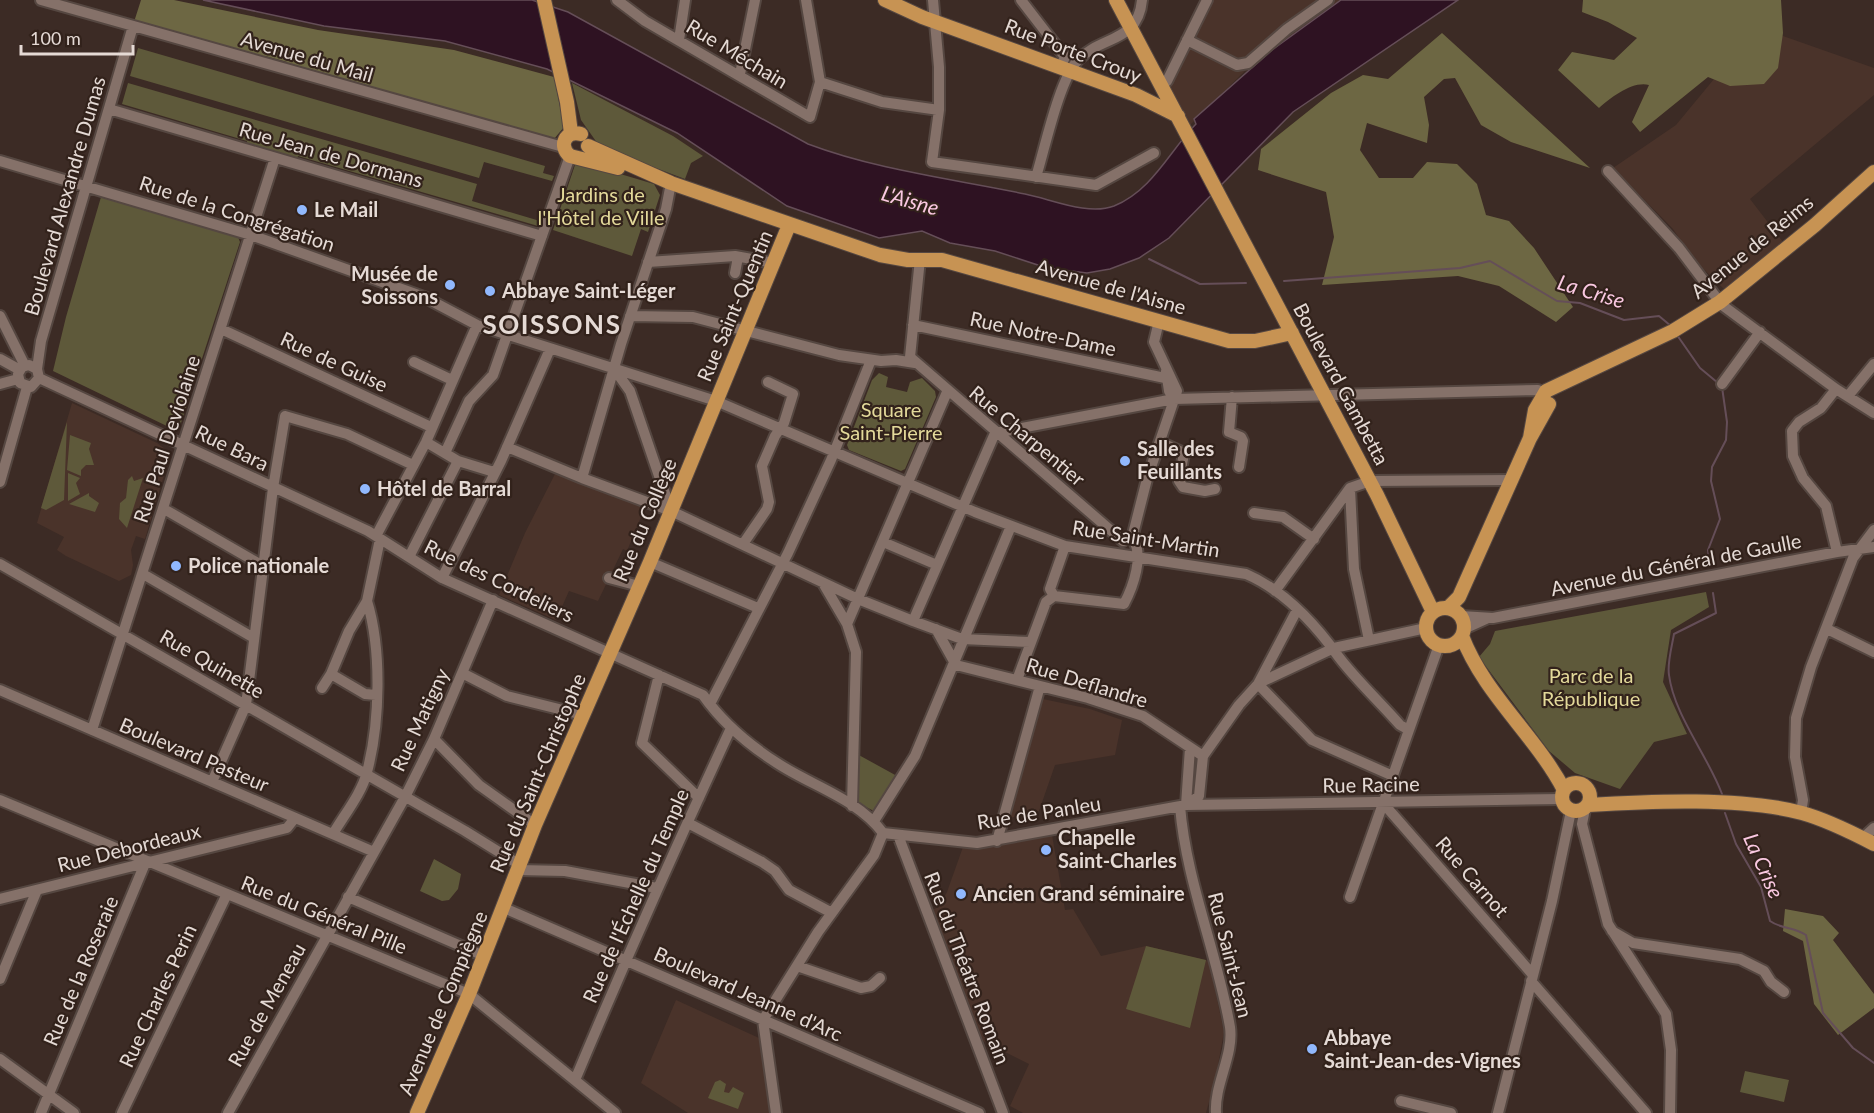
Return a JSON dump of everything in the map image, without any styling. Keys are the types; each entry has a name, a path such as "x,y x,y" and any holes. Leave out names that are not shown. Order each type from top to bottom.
{"main road":[{"path":"544,0 575,146"},
{"name":"Rue Porte Crouy","path":"885,0 935,21 1069,63 1178,116"},
{"name":"Boulevard Gambetta","path":"1116,0 1370,481 1425,591 1453,617 1471,659"},
{"path":"1136,95 1145,94 1159,80"},
{"name":"Avenue de l'Aisne","path":"575,146 789,225 880,255 908,260 942,260 1228,341 1255,341 1292,333"},
{"name":"Avenue de Reims","path":"1549,396 1567,381 1676,329 1720,302 1815,225 1874,172"},
{"name":"Rue Saint-Quentin","path":"716,401 789,225"},
{"path":"1445,645 1459,597 1530,438 1535,410 1549,396"},
{"name":"Rue du Collège","path":"610,653 716,401"},
{"path":"1453,617 1429,616 1426,628 1428,636 1471,659 1581,809"},
{"name":"Rue du Saint-Christophe","path":"504,908 535,825 610,653"},
{"path":"1567,791 1582,784 1589,790 1632,802"},
{"path":"1581,809 1591,798 1589,790"},
{"path":"1581,809 1632,802 1734,805 1801,813 1869,841"},
{"name":"Avenue de Compiègne","path":"417,1113 504,908"}],"street":[{"name":"Avenue du Mail","path":"41,0 575,146"},
{"name":"Rue Méchain","path":"617,0 645,21 740,74 810,117 820,82"},
{"path":"679,40 685,0"},
{"path":"740,74 755,0"},
{"path":"806,0 820,82 882,102 939,110"},
{"path":"933,0 939,67 939,110 932,162 1096,185 1154,153"},
{"path":"1021,0 1069,63 1036,177"},
{"path":"1069,63 1131,29 1139,16 1142,0"},
{"path":"1159,80 1174,67 1207,0"},
{"path":"1187,40 1237,65 1248,63 1287,29 1328,0"},
{"name":"Boulevard Alexandre Dumas","path":"28,371 41,343 133,26"},
{"name":"Rue Jean de Dormans","path":"109,109 542,236"},
{"path":"445,453 469,401 493,375 575,146"},
{"name":"Rue Paul Deviolaine","path":"92,730 275,158"},
{"name":"Rue de la Congrégation","path":"0,161 251,235 424,297 477,325 716,401"},
{"path":"1608,171 1679,248 1720,302 1836,389 1874,412"},
{"path":"582,478 630,316 666,209 672,183"},
{"path":"648,262 738,257 775,260"},
{"path":"735,273 738,257"},
{"path":"630,316 693,317 839,355 871,360 896,360 912,357 920,259"},
{"path":"0,316 35,385 27,387 0,482"},
{"path":"1117,554 1128,539 1177,385 1166,374 1154,342 1159,321"},
{"path":"322,688 331,674 341,646 367,601 378,538 426,441 477,325"},
{"name":"Rue Notre-Dame","path":"913,325 1166,374"},
{"name":"Rue de Guise","path":"221,329 431,427"},
{"path":"1722,384 1760,332"},
{"name":"Boulevard Alexandre Dumas","path":"17,347 41,343"},
{"path":"442,578 507,447 550,349"},
{"name":"Rue Charpentier","path":"912,357 947,392 1128,539"},
{"name":"Rue Bara","path":"0,359 378,538"},
{"path":"710,704 783,562 834,452 871,360"},
{"path":"414,362 452,380"},
{"path":"1848,396 1874,364"},
{"path":"615,369 630,392 670,510"},
{"path":"0,384 28,371"},
{"path":"743,544 770,502 762,466 778,429 784,423 793,394 768,382"},
{"path":"1836,389 1821,408 1799,422 1792,431 1793,456 1803,478 1826,506 1837,552"},
{"path":"913,621 996,433 1174,399 1538,390 1549,396"},
{"path":"847,624 947,392"},
{"path":"1232,397 1229,432 1241,436 1243,441 1239,467"},
{"name":"Rue Saint-Martin","path":"716,401 963,507 1065,546 1246,574 1275,591 1297,610 1334,648 1400,725 1409,730"},
{"path":"213,782 246,705 273,488 285,416 347,434 413,465"},
{"path":"426,441 458,461 494,472"},
{"path":"1160,442 1184,453 1179,481 1183,487 1205,491 1215,489"},
{"path":"507,447 582,478 670,510 858,599 913,621 962,639 1030,642"},
{"path":"409,557 458,461"},
{"path":"1275,591 1350,488 1370,481 1511,480"},
{"path":"1350,488 1354,568 1369,640"},
{"path":"164,508 263,566"},
{"path":"1254,513 1283,517 1314,539"},
{"path":"776,1113 763,1020 832,913 874,855 883,833 874,821 915,756 1011,526"},
{"path":"1801,813 1803,800 1795,757 1796,718 1810,667 1827,629 1853,558 1874,530"},
{"name":"Rue des Cordeliers","path":"378,538 442,578 703,695 731,728 777,763 871,816 874,821"},
{"path":"1017,680 1046,602 1054,596 1124,604 1138,556 1137,544 1128,539"},
{"path":"883,542 937,566"},
{"path":"1054,596 1050,589 1065,546"},
{"name":"Avenue du Général de Gaulle","path":"1453,617 1486,619 1837,552 1874,547"},
{"path":"650,561 758,608"},
{"name":"Rue Quinette","path":"0,564 367,774 519,868"},
{"path":"143,574 254,638"},
{"path":"609,578 639,586"},
{"path":"822,582 847,624 856,652 852,806"},
{"name":"Rue Matigny","path":"374,852 434,739 493,600"},
{"path":"333,834 367,774 376,695 373,620 367,601"},
{"path":"1199,796 1203,756 1239,705 1258,684 1297,610"},
{"path":"1258,684 1334,648 1426,628"},
{"path":"936,629 954,662"},
{"path":"1827,629 1874,652"},
{"path":"1350,897 1409,730 1445,645"},
{"name":"Rue Deflandre","path":"954,662 956,665 1040,686 1143,716 1203,756"},
{"path":"462,672 507,696 583,715"},
{"path":"331,674 365,694 376,695"},
{"path":"659,675 642,743 699,798"},
{"path":"1258,684 1312,740 1393,776"},
{"path":"997,841 1040,686"},
{"name":"Boulevard Pasteur","path":"0,690 374,852"},
{"name":"Rue de l'Échelle du Temple","path":"575,1080 657,888 731,728"},
{"path":"434,739 479,784 535,825"},
{"name":"Rue Saint-Jean","path":"1190,747 1183,805 1194,887 1206,924 1230,1028 1216,1113"},
{"name":"Rue Racine","path":"1183,805 1383,803 1567,791"},
{"path":"1183,805 1199,796"},
{"path":"1199,796 1208,804"},
{"path":"0,800 146,861"},
{"name":"Rue Carnot","path":"1383,803 1646,1113"},
{"name":"Rue de Panleu","path":"883,833 977,843 1183,805"},
{"path":"1498,1113 1552,901 1581,809"},
{"path":"1581,809 1583,831 1603,912 1612,931 1666,1014 1671,1050 1670,1113"},
{"path":"266,833 280,812"},
{"name":"Rue Debordeaux","path":"0,899 146,861 163,863 287,828 295,818"},
{"path":"688,823 762,861 775,871 789,890 832,913"},
{"path":"1869,841 1874,828"},
{"name":"Rue du Théatre Romain","path":"898,835 1003,1113"},
{"name":"Rue de Meneau","path":"228,1113 374,852"},
{"name":"Rue de la Roseraie","path":"41,1113 146,861"},
{"name":"Rue du Général Pille","path":"163,863 227,894 469,994 615,1113"},
{"path":"519,868 565,871 657,888"},
{"path":"0,979 37,890"},
{"name":"Rue Charles Perin","path":"122,1113 227,894"},
{"path":"348,897 484,957"},
{"name":"Boulevard Jeanne d'Arc","path":"504,908 979,1113"},
{"path":"1612,931 1633,944 1740,959 1764,971 1771,982 1784,992"},
{"path":"1627,955 1633,944"},
{"path":"797,966 861,988 871,986 880,978"},
{"path":"0,1059 74,1113"},
{"path":"1401,1101 1451,1113"}],"shaded area":[{"path":"141,0 174,0 318,30 454,50 554,77 564,127 554,139 286,66 287,62 265,56 263,60 184,35 183,37 134,22"},
{"path":"1207,0 1347,0 1248,68 1187,128 1167,86"},
{"path":"1583,0 1781,0 1783,33 1778,68 1764,84 1730,86 1708,77 1640,132 1632,122 1649,85 1636,85 1629,88 1599,108 1558,70 1572,52 1614,60 1637,38 1608,22 1582,12"},
{"path":"1757,27 1874,68 1874,95 1750,199 1783,242 1724,289 1693,259 1673,229 1613,168 1676,125"},
{"path":"1442,33 1590,168 1511,142 1481,125 1455,78 1444,79 1424,97 1429,125 1427,143 1367,123 1360,150 1379,178 1413,178 1427,162 1457,164 1477,184 1486,215 1509,221 1534,248 1573,307 1556,322 1499,286 1458,276 1322,285 1334,237 1326,192 1258,170 1261,149 1331,93 1363,75 1388,79"},
{"path":"72,403 157,443 165,449 169,459 145,539 136,536 131,550 133,565 131,575 119,581 57,550 64,537 37,523"},
{"path":"555,474 645,507 627,551 623,549 598,601 569,591 556,620 499,595 525,533"},
{"path":"1043,699 1090,709 1122,720 1115,755 1055,765 1039,811 1010,818"},
{"path":"1052,835 1065,910 1073,909 1101,956 1146,946 1209,961 1224,1032 1206,1113 1023,1113 1010,1106 1029,1064 983,1041 932,910 939,907 947,892 963,847 978,849"},
{"path":"1785,909 1823,916 1839,933 1833,940 1874,994 1874,1008 1838,1035 1814,1004 1803,941 1783,931"},
{"path":"676,1000 759,1038 770,1113 688,1113 641,1083"}],"green space":[{"path":"138,48 545,166 543,173 554,176 552,181 484,162 479,178 130,76"},
{"path":"128,83 477,184 472,201 540,221 538,226 298,156 296,161 246,146 247,141 122,104"},
{"path":"572,83 673,136 703,156 691,163 685,179 600,147 581,120"},
{"name":"Jardins de l'Hôtel de Ville","path":"580,162 654,184 660,195 648,232 641,229 632,256 553,230 575,165"},
{"path":"101,197 238,237 240,242 180,426 173,429 53,371 66,317"},
{"name":"Square Saint-Pierre","path":"879,373 888,377 886,387 907,392 910,382 922,378 935,391 936,397 905,469 901,471 849,450 847,445 872,380"},
{"path":"67,422 64,500 46,510 41,508"},
{"path":"70,435 91,443 89,449 94,465 86,465 81,470 81,476 67,470"},
{"path":"68,473 80,478 76,483 80,494 68,501"},
{"path":"132,476 134,481 143,478 127,528 119,519 120,503 126,498 128,480"},
{"path":"89,493 89,496 99,503 95,512 69,504"},
{"name":"Parc de la République","path":"1706,592 1709,607 1671,630 1663,682 1687,734 1654,742 1620,789 1575,773 1549,751 1479,657 1490,644 1495,631"},
{"path":"857,754 897,776 876,812 856,802"},
{"path":"434,859 461,874 458,889 449,900 442,901 420,891"},
{"path":"1146,946 1206,960 1190,1028 1126,1009"},
{"path":"1745,1071 1789,1080 1784,1102 1740,1092"},
{"path":"720,1080 726,1084 724,1092 729,1093 733,1087 744,1093 738,1109 708,1098 715,1082"}],"water":[{"name":"L'Aisne","path":"203,0 532,0 568,12 808,144 861,161 915,173 1025,194 1070,206 1104,209 1128,199 1140,190 1196,124 1194,119 1272,50 1341,0 1458,0 1293,112 1169,238 1139,258 1110,269 1087,273 1047,268 995,251 950,243 922,231 879,238 787,206 677,133 547,69 445,41 324,26"}],"waterway":[{"name":"La Crise","path":"1149,259 1200,284 1246,283"},
{"name":"La Crise","path":"1284,281 1460,268 1490,261 1557,301 1580,303 1624,320 1659,316 1671,326"},
{"name":"La Crise","path":"1677,335 1700,368 1718,383"},
{"name":"La Crise","path":"1709,560 1708,550 1720,519 1711,481 1712,467 1726,440 1727,422 1722,387"},
{"name":"La Crise","path":"1713,593 1716,613 1674,634 1669,670 1677,705 1722,794"},
{"name":"La Crise","path":"1725,813 1736,844 1761,887 1770,921 1806,935 1823,1013 1853,1048 1874,1063"}],"place":[{"name":"Le Mail","path":"302,210"},
{"name":"Musée de Soissons","path":"450,285"},
{"name":"Abbaye Saint-Léger","path":"490,291"},
{"name":"Salle des Feuillants","path":"1125,461"},
{"name":"Hôtel de Barral","path":"365,489"},
{"name":"Police nationale","path":"176,566"},
{"name":"Chapelle Saint-Charles","path":"1046,850"},
{"name":"Ancien Grand séminaire","path":"961,894"},
{"name":"Abbaye Saint-Jean-des-Vignes","path":"1312,1049"}],"district":[{"name":"SOISSONS","path":"552,325"}]}
